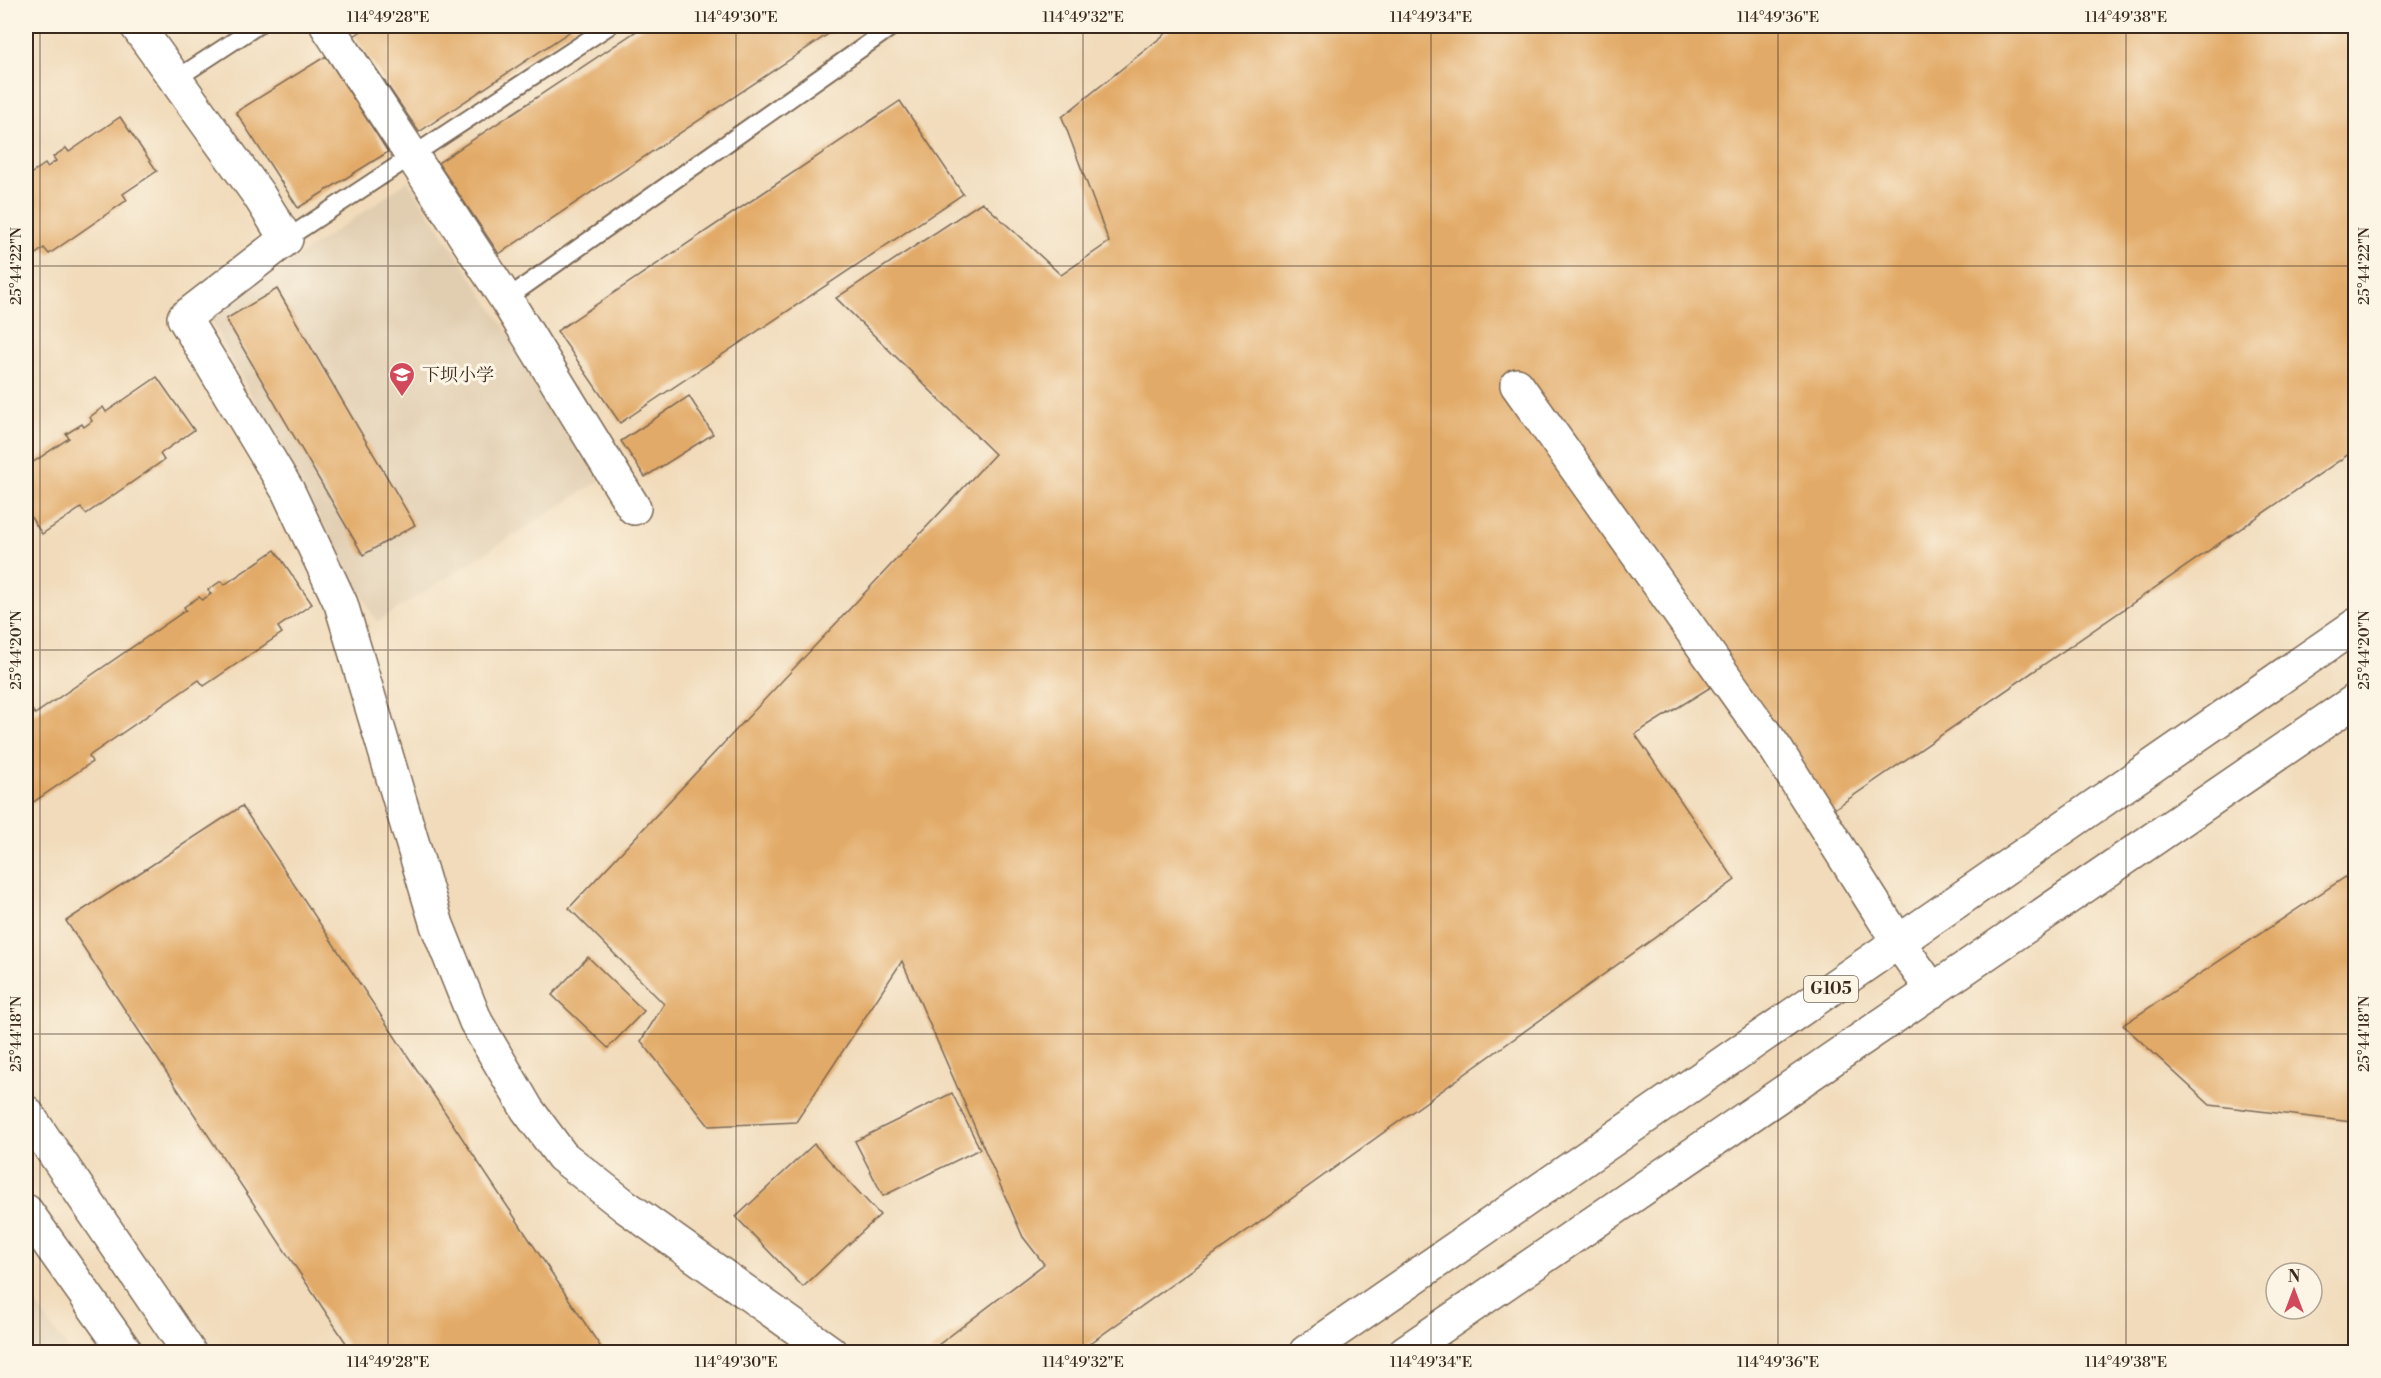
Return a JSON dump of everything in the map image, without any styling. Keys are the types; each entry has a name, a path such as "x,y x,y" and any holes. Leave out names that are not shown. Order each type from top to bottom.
{"main road":[{"path":"137,26 258,194 286,240 184,318 288,491 341,604 437,925 476,1022 527,1109 562,1156 625,1206 830,1353"},
{"path":"327,26 506,299 634,507"},
{"path":"1517,385 1776,749 1899,943 1933,991"},
{"name":"G105","path":"1306,1353 2355,625"},
{"path":"1405,1353 2355,700"},
{"path":"26,1112 189,1353"},
{"path":"26,1211 126,1353"}],"lane":[{"path":"176,79 257,26"},
{"path":"286,240 609,26"},
{"path":"506,299 893,26"}],"shaded area":[{"name":"下坝小学","path":"408,181 604,478 377,622 209,318"},
{"path":"26,1291 70,1352 26,1352"}],"building":[{"path":"369,26 578,26 419,132 354,36"},
{"path":"644,26 840,26 499,254 438,163"},
{"path":"1175,26 2356,26 2356,449 1808,827 1714,685 1635,734 1735,880 1078,1352 929,1352 1044,1264 1023,1237 902,961 796,1122 709,1126 641,1041 664,1004 569,908 995,454 836,298 982,202 1061,275 1109,242 1062,117"},
{"path":"326,56 388,152 298,208 236,112"},
{"path":"900,101 963,194 620,423 557,331"},
{"path":"120,117 157,171 123,194 127,200 49,254 44,248 26,261 26,182 32,178 29,175 45,164 47,167 56,161 53,157 66,148 69,152"},
{"path":"277,289 415,525 363,555 226,319"},
{"path":"157,377 194,430 160,454 164,460 86,514 81,508 42,534 26,510 26,467 69,438 66,434 92,421 90,417 103,407 106,412"},
{"path":"689,396 713,434 645,477 621,441"},
{"path":"275,550 312,604 278,627 282,633 204,686 199,680 89,756 92,762 26,807 26,714 32,710 35,714 186,610 184,607 199,597 202,600 211,594 208,590 221,581 224,585"},
{"path":"242,806 604,1352 352,1352 66,921"},
{"path":"2356,870 2356,1120 2352,1122 2210,1105 2123,1025"},
{"path":"588,957 644,1011 608,1048 552,995"},
{"path":"952,1093 980,1149 883,1196 855,1141"},
{"path":"814,1144 880,1215 803,1287 736,1217"}],"place":[{"name":"下坝小学","path":"402,398"}]}
